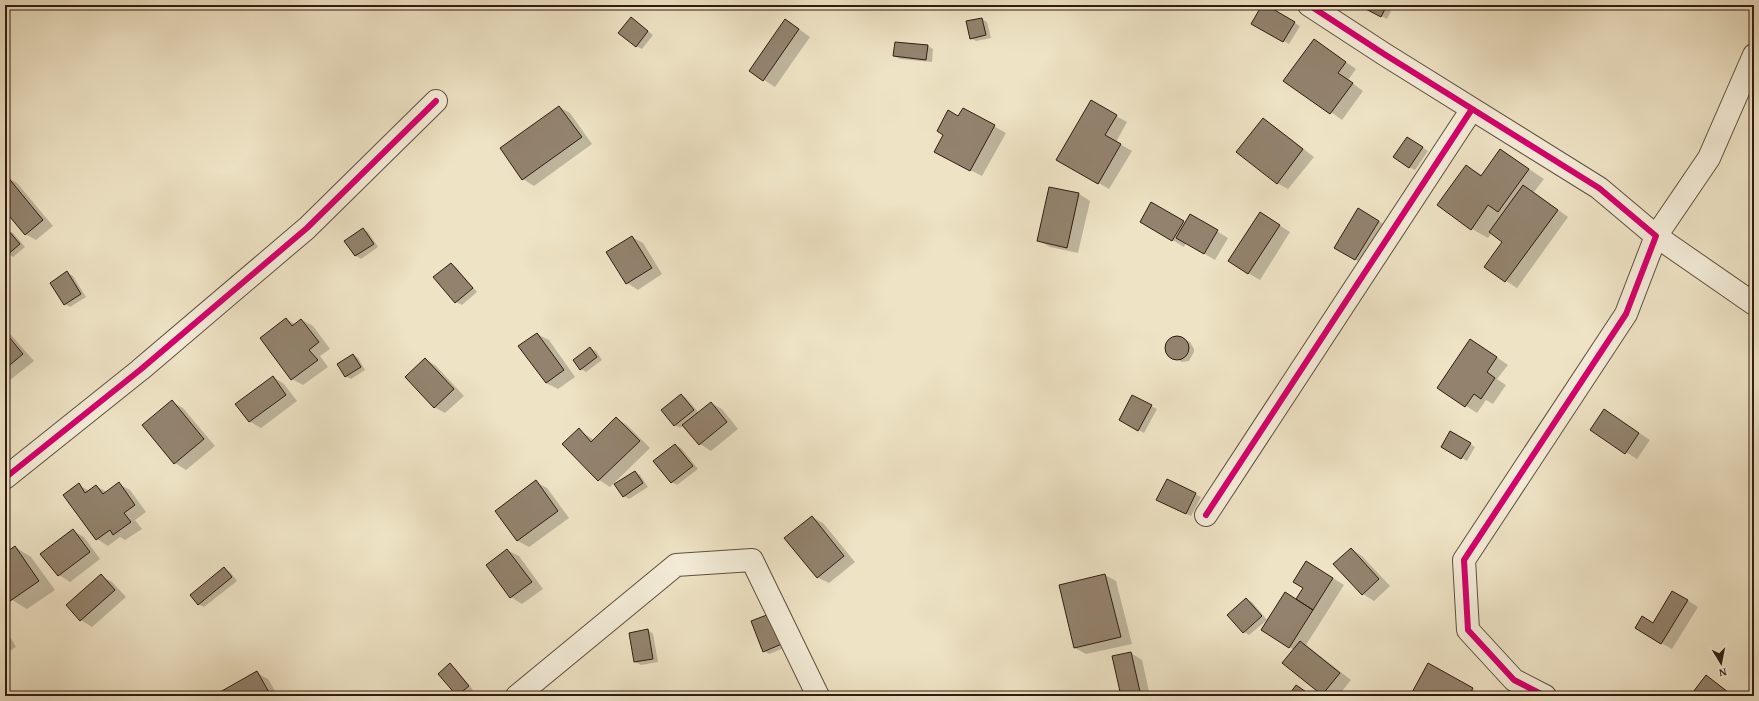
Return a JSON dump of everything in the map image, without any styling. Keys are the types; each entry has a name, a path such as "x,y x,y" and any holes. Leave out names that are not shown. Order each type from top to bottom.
{"street":[{"path":"1309,5 1598,188 1656,236 1754,304"},
{"path":"1545,696 1514,680 1468,630 1464,560 1626,314 1656,236 1709,158 1754,55"},
{"path":"5,478 140,370 307,228 436,101"},
{"path":"1206,515 1472,109"},
{"path":"517,696 676,565 752,560 818,696"}],"building":[{"path":"1262,5 1266,5 1295,22 1283,42 1251,24"},
{"path":"1364,5 1383,5 1386,7 1381,17 1362,7"},
{"path":"631,17 648,31 636,47 618,33"},
{"path":"982,18 986,35 970,39 966,21"},
{"path":"785,19 799,29 763,81 749,71"},
{"path":"1314,39 1346,62 1338,73 1353,83 1330,114 1283,81"},
{"path":"895,42 928,45 926,60 893,56"},
{"path":"1091,100 1117,115 1105,135 1121,144 1098,184 1056,160"},
{"path":"559,106 582,137 522,180 500,148"},
{"path":"963,108 995,125 970,171 934,152 943,135 937,131 948,110 958,116"},
{"path":"1263,118 1303,149 1277,184 1236,152"},
{"path":"1407,137 1423,147 1409,168 1393,157"},
{"path":"1500,149 1529,169 1498,212 1488,205 1471,230 1437,205 1466,165 1481,176"},
{"path":"6,175 43,220 25,235 5,211"},
{"path":"1523,185 1558,210 1505,282 1484,267 1502,242 1489,232"},
{"path":"1049,187 1079,193 1067,248 1037,241"},
{"path":"1151,202 1184,221 1172,241 1140,222"},
{"path":"1358,208 1379,221 1355,260 1334,248"},
{"path":"1260,212 1280,225 1248,274 1228,261"},
{"path":"1190,214 1218,230 1204,254 1176,238"},
{"path":"363,228 374,244 355,256 344,241"},
{"path":"7,229 20,244 7,255 5,253 5,231"},
{"path":"632,236 652,268 626,284 606,252"},
{"path":"451,263 473,288 455,303 433,277"},
{"path":"67,271 81,294 64,305 50,283"},
{"path":"286,318 292,326 301,319 319,342 309,350 318,360 291,380 260,338"},
{"path":"5,332 23,354 5,369"},
{"path":"537,333 564,370 546,383 518,346"},
{"path":"1177,336 1186,339 1189,348 1186,357 1177,360 1168,357 1165,348 1168,339"},
{"path":"1470,339 1497,357 1487,372 1495,378 1481,399 1474,394 1465,407 1437,388"},
{"path":"590,347 597,357 580,370 573,360"},
{"path":"353,354 361,367 345,377 337,364"},
{"path":"425,358 454,389 434,408 405,377"},
{"path":"273,376 286,395 249,422 235,404"},
{"path":"681,394 694,410 674,426 661,410"},
{"path":"1132,395 1152,405 1138,431 1119,420"},
{"path":"172,400 204,439 174,464 142,425"},
{"path":"711,402 727,422 699,445 682,425"},
{"path":"1604,409 1639,433 1625,454 1590,430"},
{"path":"616,417 640,441 598,481 562,444 579,428 591,442"},
{"path":"1450,431 1471,443 1461,459 1441,447"},
{"path":"675,444 693,466 671,483 653,461"},
{"path":"635,471 643,483 623,497 614,484"},
{"path":"1167,479 1196,493 1186,514 1156,500"},
{"path":"536,480 558,511 517,541 495,511"},
{"path":"119,482 135,505 124,513 131,522 113,535 110,530 96,540 63,495 79,483 85,493 96,485 103,494"},
{"path":"812,516 844,556 817,578 784,538"},
{"path":"73,529 90,552 58,576 40,554"},
{"path":"15,546 39,581 10,601 5,593 5,553"},
{"path":"1351,548 1379,579 1362,595 1333,564"},
{"path":"507,549 532,582 510,598 486,565"},
{"path":"1306,561 1333,578 1313,610 1296,599 1303,588 1293,582"},
{"path":"224,567 232,577 198,605 190,595"},
{"path":"101,574 115,590 80,621 66,605"},
{"path":"1105,574 1121,637 1074,648 1059,585"},
{"path":"1672,591 1688,600 1661,644 1635,628 1642,616 1653,623"},
{"path":"1285,592 1313,610 1289,648 1261,630"},
{"path":"1246,598 1262,616 1243,633 1227,615"},
{"path":"772,613 784,643 763,652 751,621"},
{"path":"648,629 653,659 634,662 629,633"},
{"path":"1300,641 1340,673 1322,695 1282,663"},
{"path":"1131,652 1141,696 1121,696 1112,656"},
{"path":"450,663 469,686 457,696 438,674"},
{"path":"1428,663 1473,688 1469,696 1410,696"},
{"path":"257,671 271,696 213,696"},
{"path":"1706,675 1733,696 1690,696"},
{"path":"1296,685 1312,696 1288,696"}],"cycle path":[{"path":"1309,5 1384,54 1599,188 1656,236 1626,314 1464,560 1468,630 1514,680 1545,696"},
{"path":"5,478 140,370 307,228 436,101"},
{"path":"1206,515 1472,109"}]}
